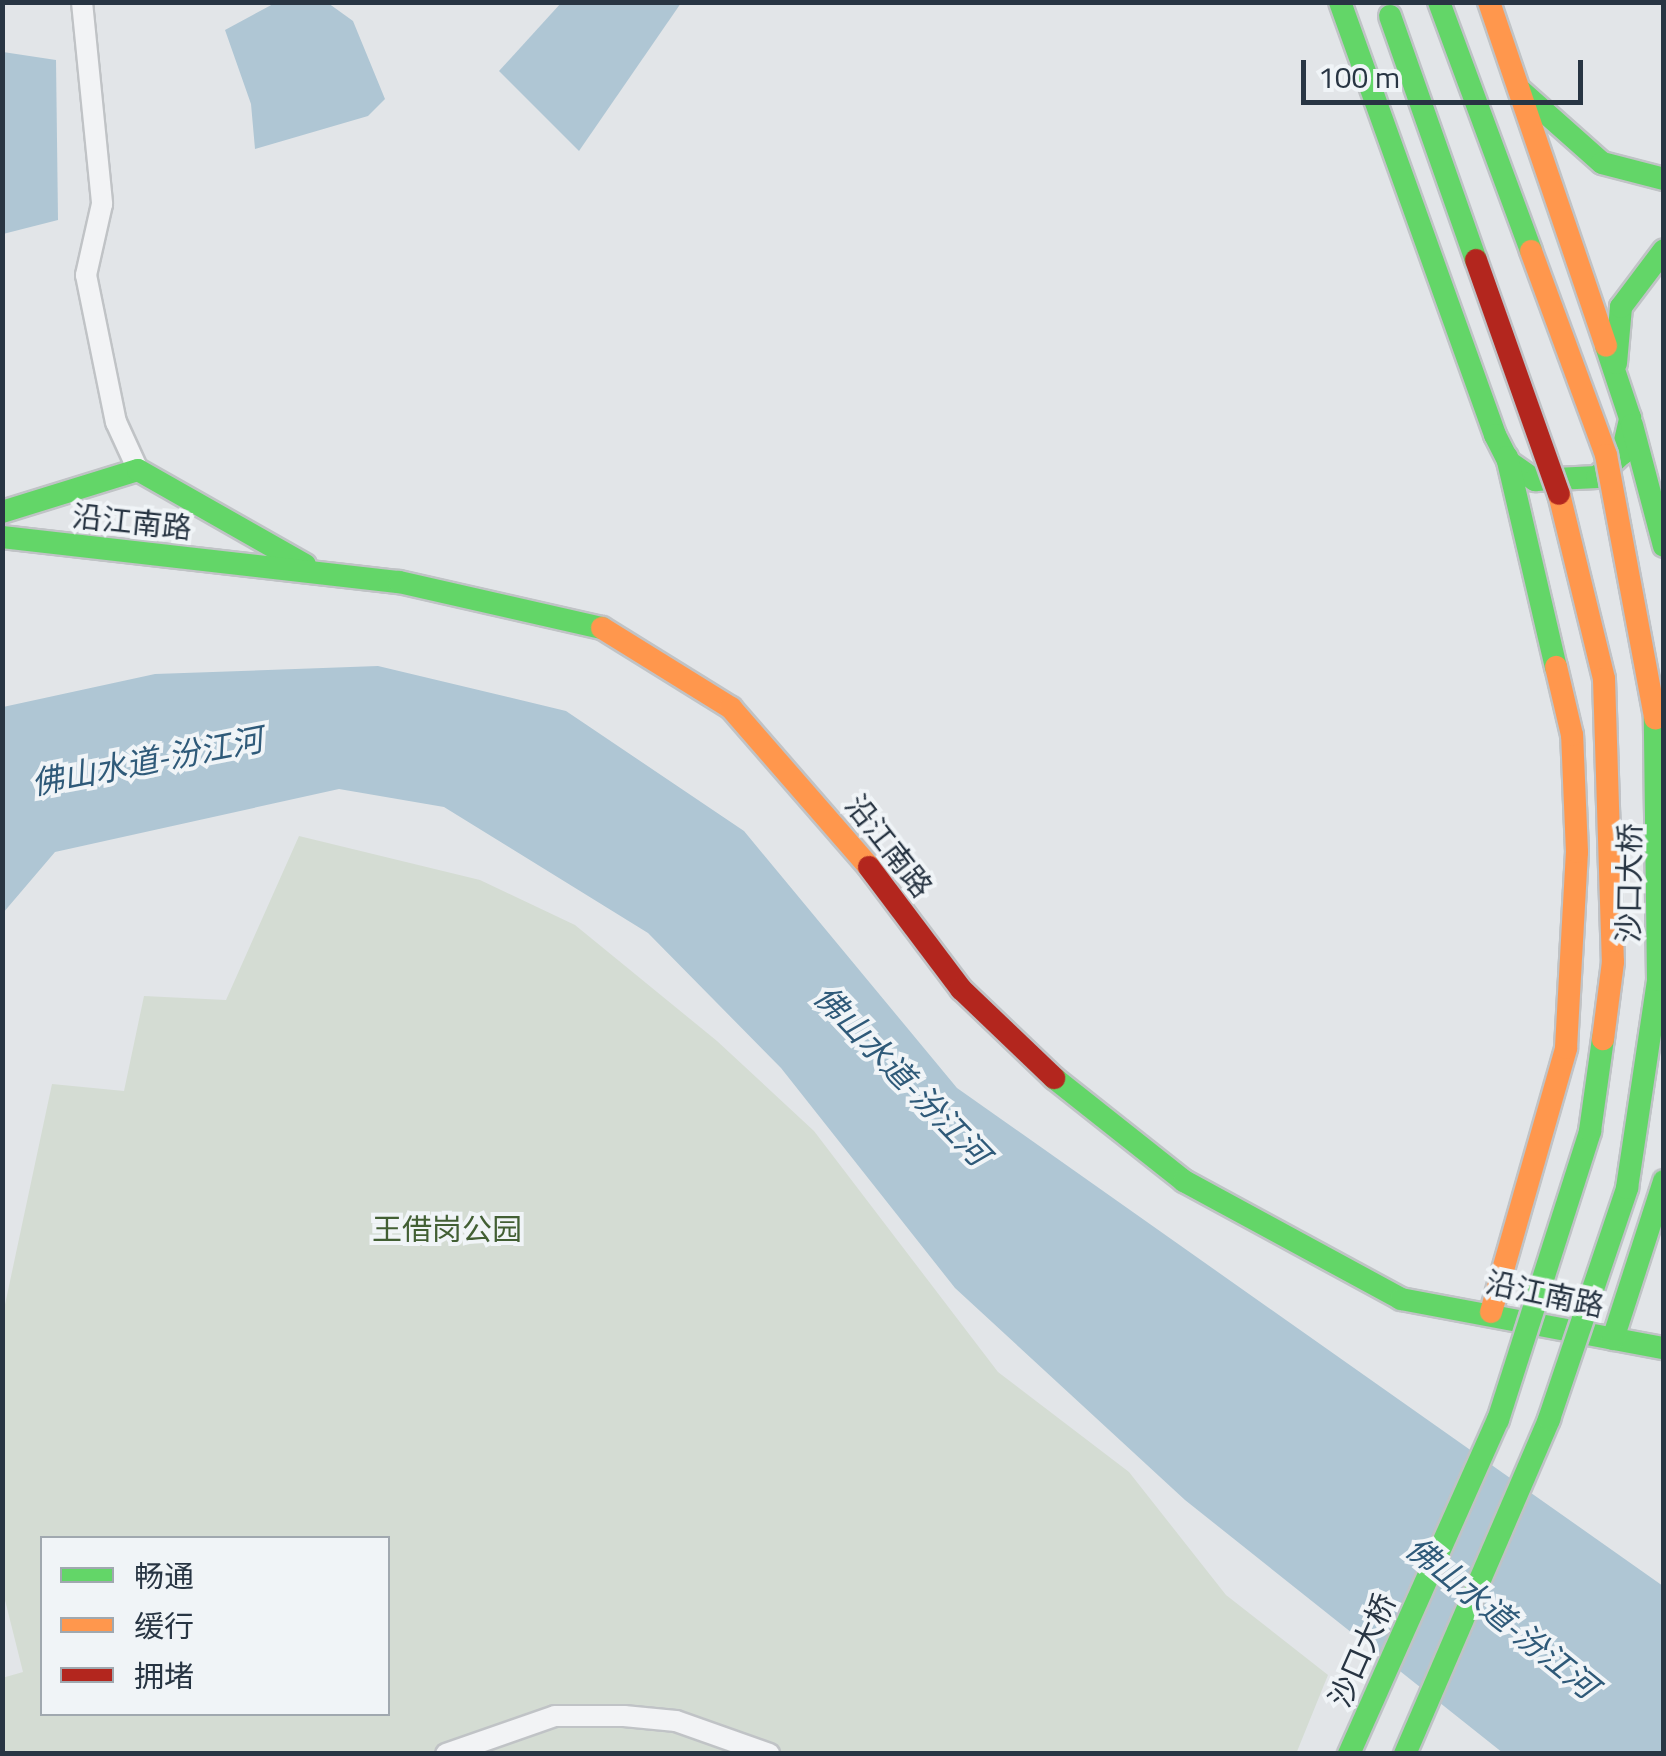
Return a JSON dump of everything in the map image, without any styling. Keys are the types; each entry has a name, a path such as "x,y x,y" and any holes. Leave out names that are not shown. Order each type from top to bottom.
{"main road":[{"path":"1340,2 1507,457 1572,734 1577,852 1566,1048 1491,1312"},
{"name":"沙口大桥","path":"1404,1754 1549,1419 1627,1188 1658,980 1662,837 1652,676 1606,455 1439,2"},
{"path":"1489,2 1616,363 1664,546"},
{"name":"沙口大桥","path":"1349,1754 1498,1420 1590,1131 1613,962 1604,679 1569,521 1388,9"},
{"path":"1521,91 1602,163 1664,179"},
{"path":"1616,363 1621,307 1664,250"},
{"path":"1507,457 1535,480 1597,477 1622,454 1629,413"},
{"path":"2,512 138,470 321,574"},
{"name":"沿江南路","path":"2,537 321,574 587,618 731,708 846,836 961,989 1059,1083 1184,1181 1352,1279 1401,1299 1491,1312 1664,1348"},
{"path":"1613,1339 1664,1181"}],"street":[{"path":"82,2 102,204 86,275 116,422 138,470"},
{"path":"446,1754 555,1716 624,1716 676,1721 769,1754"}],"green space":[{"name":"王借岗公园","path":"299,836 480,880 575,925 717,1041 814,1131 998,1372 1129,1472 1226,1595 1328,1675 1296,1754 3,1753 2,1678 23,1672 2,1588 3,1314 52,1084 124,1091 144,996 226,1000"}],"water":[{"path":"275,3 328,3 353,21 385,99 368,116 255,149 251,104 225,30"},
{"path":"561,3 681,3 579,151 499,71"},
{"path":"3,52 56,60 58,220 3,234"},
{"name":"佛山水道-汾江河","path":"378,666 566,711 744,831 957,1088 1663,1586 1663,1753 1503,1753 1185,1500 955,1288 781,1068 648,933 444,807 339,789 55,852 3,913 3,707 155,674"}],"traffic: fast":[{"path":"1340,2 1495,435 1509,462 1535,480 1597,477 1622,454 1630,418 1606,346"},
{"path":"1439,2 1531,251"},
{"path":"1390,16 1476,260"},
{"path":"1521,91 1602,163 1664,179"},
{"path":"1616,363 1621,307 1664,250"},
{"path":"1632,425 1664,546"},
{"path":"1507,457 1556,667"},
{"path":"2,512 138,470 305,565"},
{"path":"2,537 399,582 602,628"},
{"path":"1405,1754 1549,1419 1627,1188 1658,980 1655,718"},
{"path":"1349,1754 1498,1420 1590,1131 1603,1039"},
{"path":"1054,1078 1184,1181 1401,1299 1664,1348"},
{"path":"1613,1339 1664,1181"}],"traffic: slow":[{"path":"1489,2 1606,346"},
{"path":"1531,251 1606,455 1655,718"},
{"path":"1559,494 1604,679 1613,962 1603,1039"},
{"path":"602,628 731,708 869,867"},
{"path":"1491,1312 1566,1048 1577,852 1572,735 1556,667"}],"traffic: jam":[{"path":"1476,260 1559,494"},
{"path":"869,867 961,989 1054,1078"}]}
